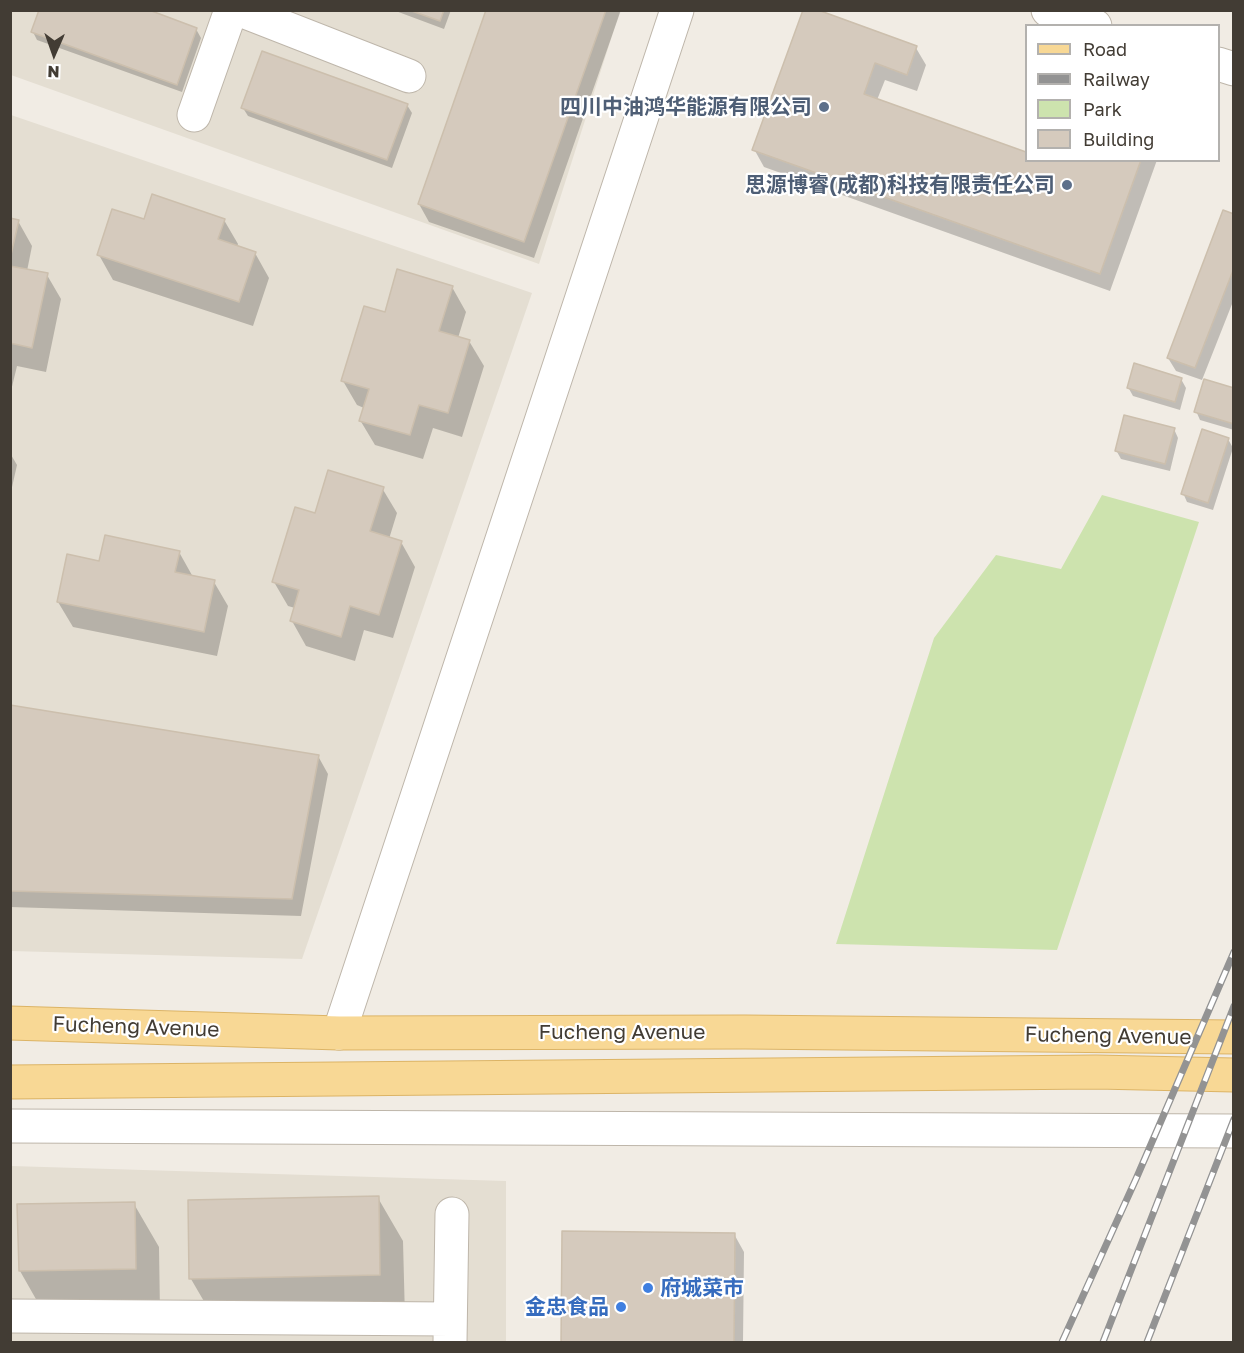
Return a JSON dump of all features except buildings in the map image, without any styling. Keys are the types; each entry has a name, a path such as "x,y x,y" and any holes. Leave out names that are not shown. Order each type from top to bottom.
{"main road":[{"name":"Fucheng Avenue","path":"10,1023 339,1033 745,1032 1233,1037"},
{"name":"Fucheng Avenue","path":"10,1082 1096,1072 1233,1075"}],"street":[{"path":"194,115 231,10"},
{"path":"240,10 409,76"},
{"path":"339,1033 677,10"},
{"path":"1048,10 1089,24"},
{"path":"10,1126 1233,1131"},
{"path":"10,1316 450,1331 453,1214"}],"shaded area":[{"path":"11,11 620,11 539,264 11,75"},
{"path":"11,115 532,293 302,959 11,951"},
{"path":"11,1166 506,1181 506,1342 11,1342"}],"green space":[{"path":"1102,495 1199,522 1057,950 836,944 934,638 996,555 1061,569"}],"railway":[{"path":"1062,1342 1136,1179 1234,952"},
{"path":"1103,1342 1234,1006"},
{"path":"1147,1342 1234,1119"}],"place":[{"name":"四川中油鸿华能源有限公司","path":"824,107"},
{"name":"思源博睿(成都)科技有限责任公司","path":"1067,185"},
{"name":"府城菜市","path":"648,1288"},
{"name":"金忠食品","path":"621,1307"}]}
